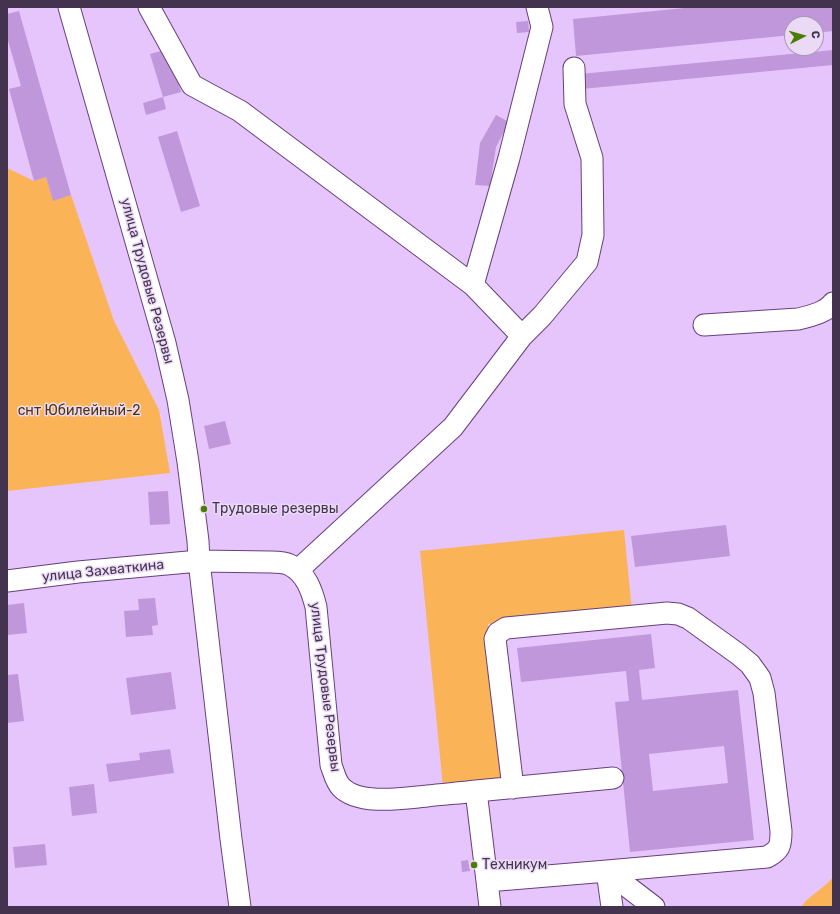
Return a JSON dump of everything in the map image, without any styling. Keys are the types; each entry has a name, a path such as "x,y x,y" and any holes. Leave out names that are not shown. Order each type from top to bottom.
{"street":[{"name":"улица Трудовые Резервы","path":"69,7 166,343 178,400 198,540 199,561 240,907"},
{"path":"149,7 192,85 240,110 473,285 522,336"},
{"path":"473,285 542,27 537,7"},
{"path":"199,561 282,562 298,570 453,427 522,336 542,316 587,262 593,235 592,158 575,104 574,68"},
{"path":"704,325 798,319 809,317 823,311 833,303"},
{"name":"улица Захваткина","path":"7,581 78,572 199,561"},
{"name":"улица Трудовые Резервы","path":"298,570 310,587 316,607 331,765 335,778 342,788 358,797 379,799 614,778"},
{"path":"487,881 767,857 776,853 780,846 781,831 764,693 760,678 750,664 738,654 688,618 678,614 667,613 506,628 498,632 495,639 513,788"},
{"path":"476,791 490,907"},
{"path":"607,871 612,907"},
{"path":"607,871 654,907"}],"green space":[{"name":"снт Юбилейный-2","path":"7,168 34,181 46,177 53,200 71,195 114,321 159,410 170,473 7,491"},
{"path":"624,530 632,611 488,624 503,781 443,787 420,551"},
{"path":"833,877 833,907 801,907 808,899"}],"building":[{"path":"695,7 833,7 833,31 824,32 824,16 784,16 784,36 576,56 573,19"},
{"path":"19,11 71,195 53,201 46,177 34,181 9,89 21,86 7,37 7,14"},
{"path":"528,21 529,32 517,33 516,22"},
{"path":"168,49 181,92 163,97 150,54"},
{"path":"833,50 833,65 582,89 580,74 784,55 784,56 824,56 824,51"},
{"path":"163,97 166,109 146,115 143,103"},
{"path":"496,115 509,122 496,147 490,186 475,185 480,143"},
{"path":"177,131 200,206 181,212 158,137"},
{"path":"225,421 231,444 209,449 204,426"},
{"path":"168,491 170,524 150,525 148,492"},
{"path":"726,525 730,556 635,567 631,536"},
{"path":"155,598 158,625 152,626 153,635 126,637 124,611 139,610 138,599"},
{"path":"24,603 27,633 7,635 7,605"},
{"path":"651,634 655,668 639,670 642,700 738,690 754,840 630,852 615,702 629,701 626,671 521,682 517,648","holes":["724,746 728,783 653,791 649,754"]},
{"path":"171,672 176,709 131,715 126,678"},
{"path":"18,674 24,721 7,723 7,675"},
{"path":"170,749 174,773 109,782 106,764 140,760 139,753"},
{"path":"94,784 97,813 72,816 69,787"},
{"path":"45,844 47,865 15,868 13,847"},
{"path":"468,860 470,871 462,872 461,861"}],"place":[{"name":"Трудовые резервы","path":"204,509"},
{"name":"Техникум","path":"474,865"}]}
